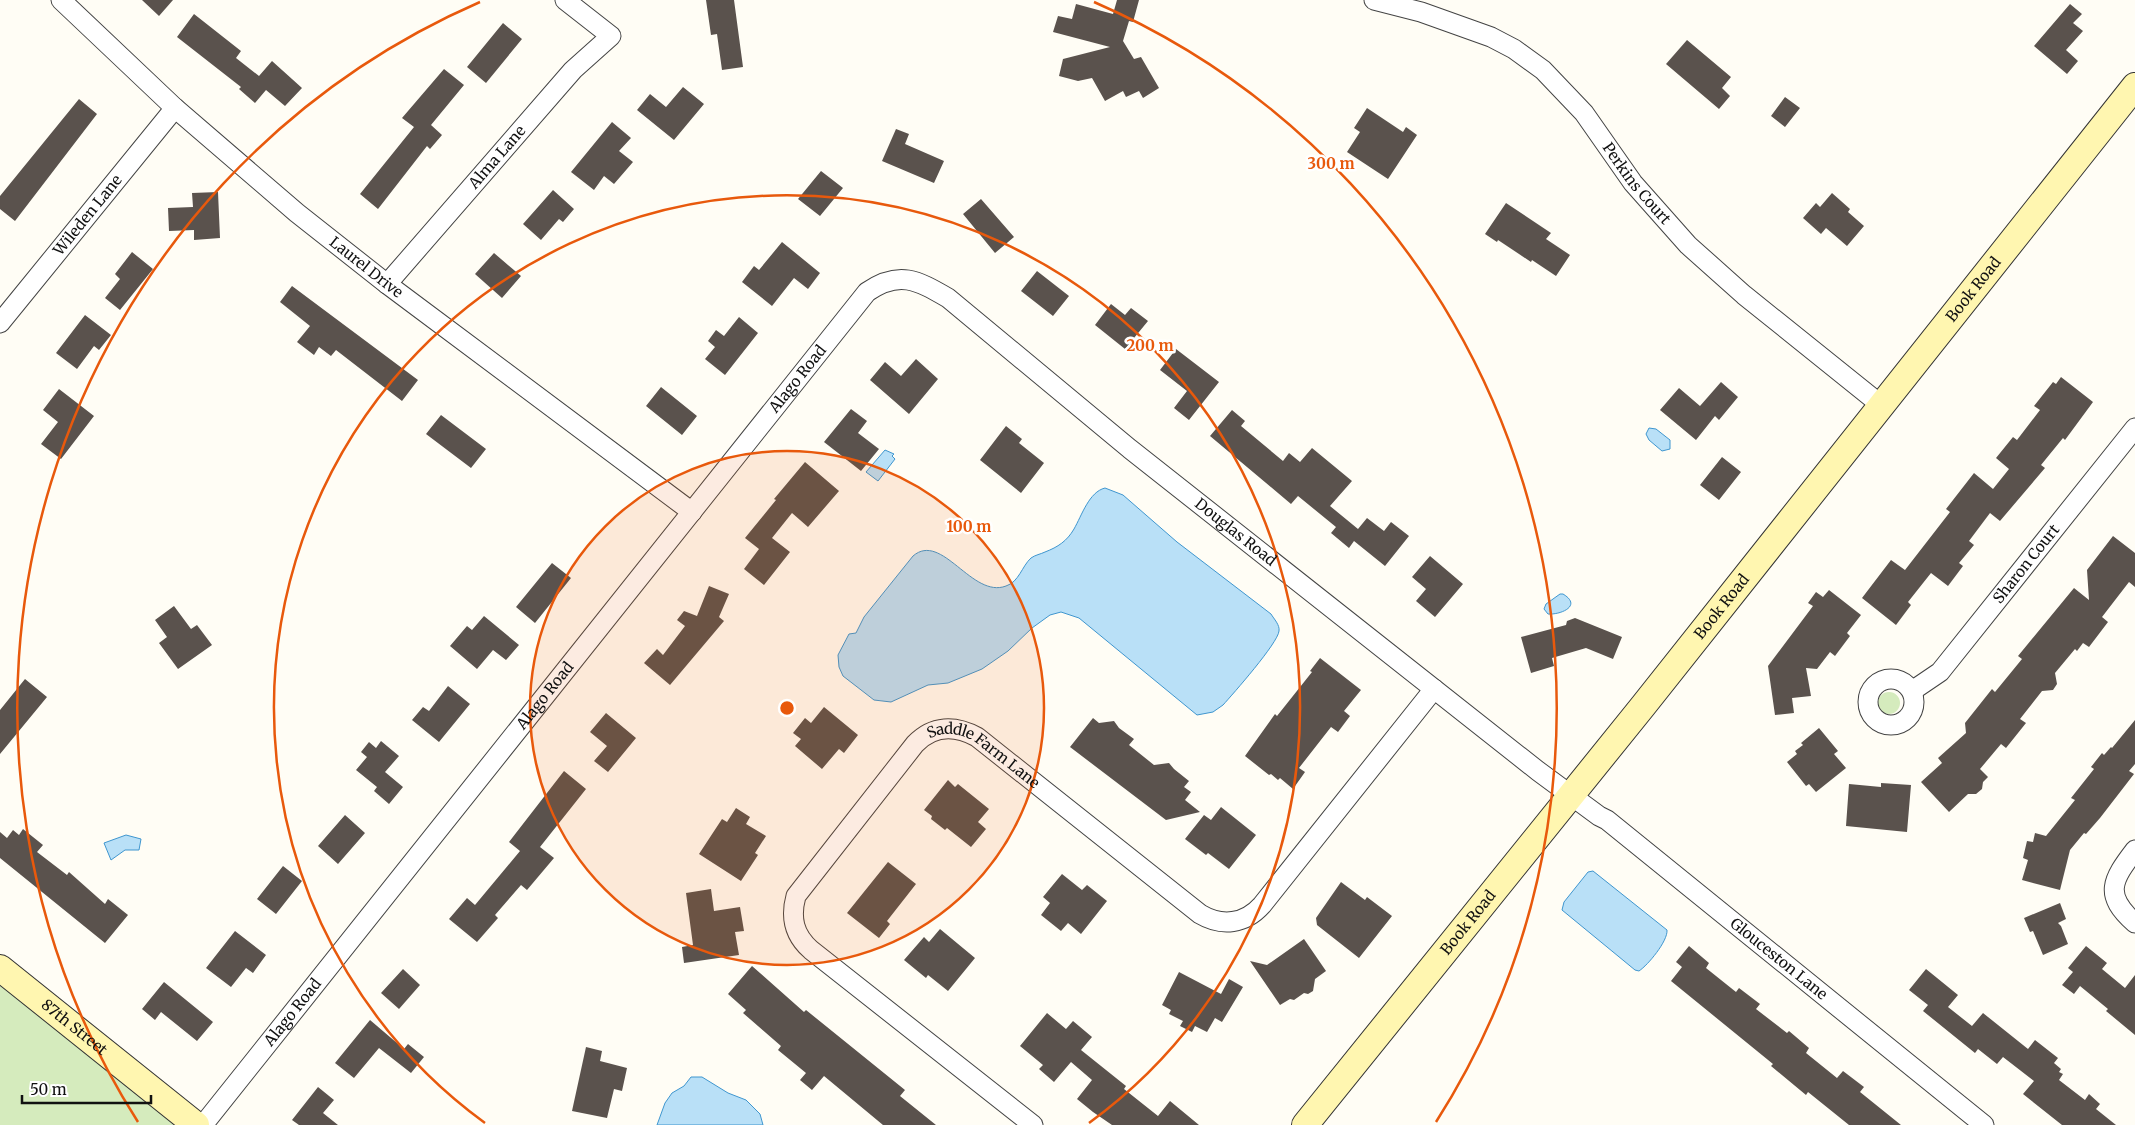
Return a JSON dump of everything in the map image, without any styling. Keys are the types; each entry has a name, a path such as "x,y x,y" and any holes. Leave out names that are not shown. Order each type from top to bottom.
{"street":[{"name":"Laurel Drive","path":"61,0 175,108 297,213 387,284 692,512"},
{"name":"Alma Lane","path":"387,284 573,70 611,36 565,0"},
{"name":"Perkins Court","path":"1374,0 1421,12 1491,37 1514,49 1543,70 1584,113 1633,183 1688,244 1744,295 1881,405"},
{"name":"Book Road","path":"1305,1125 1570,796 2135,86"},
{"name":"Wileden Lane","path":"0,323 175,108"},
{"name":"Alago Road","path":"203,1125 867,292 882,282 896,279"},
{"name":"Douglas Road","path":"896,279 911,280 926,285 948,298 1130,450 1570,796"},
{"name":"Sharon Court","path":"1912,691 1940,672 2135,428"},
{"name":"Saddle Farm Lane","path":"1033,1125 811,950 803,943 796,929 793,915 796,896 915,744 926,734 942,728 966,731 977,737 1200,914 1220,922 1230,923 1248,917 1262,905 1434,689"},
{"name":"Glouceston Lane","path":"1570,796 1615,826 1984,1125"},
{"path":"2135,850 2116,876 2114,886 2116,900 2120,908 2135,923"},
{"name":"87th Street","path":"0,968 196,1125"}],"green space":[{"path":"1889,692 1899,699 1900,703 1893,713 1889,714 1879,707 1878,703 1885,693"},
{"path":"0,977 182,1125 0,1125"}],"water":[{"path":"1649,428 1656,429 1670,440 1670,449 1662,451 1649,440 1646,434"},
{"path":"885,450 894,454 892,456 895,459 878,481 866,472"},
{"path":"1105,488 1123,495 1177,542 1271,614 1278,624 1279,631 1271,646 1223,705 1213,712 1197,715 1079,618 1061,612 1050,615 1032,628 1008,651 982,669 948,683 928,685 891,702 874,700 843,676 839,667 838,655 849,634 856,633 864,617 913,556 924,551 935,552 981,583 993,587 1006,586 1014,581 1031,558 1062,543 1074,529 1090,499 1099,490"},
{"path":"1560,594 1569,598 1570,606 1568,609 1558,613 1548,614 1544,609 1546,604"},
{"path":"126,835 141,839 139,850 125,850 111,860 104,843"},
{"path":"1593,871 1667,930 1661,946 1639,971 1635,970 1562,910 1564,902 1588,872"},
{"path":"691,1077 702,1077 728,1093 746,1100 760,1114 763,1125 657,1125 665,1103 672,1093 684,1086"}],"building":[{"path":"142,0 173,0 159,16"},
{"path":"706,0 734,0 743,67 722,70 717,34 711,35"},
{"path":"1117,0 1139,0 1133,22 1129,21 1123,41 1134,59 1141,57 1159,88 1143,98 1139,91 1126,97 1123,91 1105,101 1092,78 1078,81 1059,76 1063,59 1110,47 1053,32 1058,16 1072,19 1076,4 1113,14"},
{"path":"2070,4 2082,14 2073,23 2083,31 2066,50 2078,61 2067,74 2034,46"},
{"path":"194,14 241,51 236,58 259,76 272,61 302,88 285,106 266,90 255,103 239,89 241,87 177,37"},
{"path":"503,23 522,39 486,83 467,67"},
{"path":"1687,40 1731,77 1722,88 1730,96 1719,109 1666,64"},
{"path":"444,69 464,85 431,125 442,135 430,149 427,146 378,209 360,194 414,127 402,118"},
{"path":"683,87 704,104 674,140 637,110 650,94 666,107"},
{"path":"1785,97 1800,108 1785,127 1771,116"},
{"path":"79,99 97,114 15,221 0,209 0,196"},
{"path":"1367,108 1403,132 1406,127 1417,135 1388,179 1347,152 1360,132 1354,128"},
{"path":"612,122 631,138 619,151 633,162 614,184 604,176 594,190 571,172"},
{"path":"896,129 909,134 905,144 944,161 934,183 882,161"},
{"path":"821,171 843,188 820,216 798,199"},
{"path":"553,190 574,209 563,222 559,219 541,240 523,224"},
{"path":"218,192 220,238 194,240 194,230 169,231 168,208 193,207 192,193"},
{"path":"1832,193 1850,209 1848,212 1864,226 1847,246 1826,228 1821,234 1803,218 1816,203 1820,207"},
{"path":"981,199 1014,237 995,253 963,214"},
{"path":"1506,203 1551,233 1546,239 1570,255 1556,276 1532,260 1531,262 1498,240 1497,242 1485,234"},
{"path":"782,242 820,273 808,289 794,278 772,306 742,282 754,266 759,270"},
{"path":"132,252 153,269 120,310 105,298 120,279 115,274"},
{"path":"494,253 521,276 502,298 475,274"},
{"path":"1037,271 1069,296 1053,316 1021,291"},
{"path":"292,286 418,380 402,401 336,350 331,356 319,347 314,355 297,342 310,326 280,302"},
{"path":"1111,304 1125,315 1131,308 1148,321 1125,349 1095,325"},
{"path":"85,315 111,335 99,350 94,346 77,369 56,353"},
{"path":"739,317 758,333 725,375 705,359 715,347 708,341 716,330 724,336"},
{"path":"1176,349 1219,382 1189,420 1174,408 1187,391 1160,370"},
{"path":"916,359 938,379 909,414 870,380 885,362 901,376"},
{"path":"2061,377 2093,402 2065,440 2063,438 2041,465 2045,468 2000,521 1990,513 1969,541 1974,545 1959,563 1963,566 1948,586 1931,573 1908,602 1911,605 1896,625 1862,598 1891,560 1905,570 1950,512 1946,509 1974,473 1993,489 2009,469 1996,458 2013,437 2017,440 2040,410 2034,406 2053,382 2056,384"},
{"path":"1721,382 1738,397 1719,420 1715,416 1696,440 1660,410 1679,388 1700,406"},
{"path":"661,387 697,416 682,435 646,406"},
{"path":"59,389 94,416 61,459 41,444 58,422 43,410"},
{"path":"851,409 867,421 858,433 879,449 861,471 824,442"},
{"path":"1232,410 1245,421 1241,426 1283,461 1289,453 1300,462 1312,448 1352,481 1330,506 1358,529 1367,518 1384,531 1391,522 1409,536 1385,566 1354,541 1349,548 1331,533 1336,527 1298,496 1291,504 1210,436"},
{"path":"441,415 486,449 471,468 426,434"},
{"path":"1006,426 1022,439 1019,443 1044,463 1021,493 980,460"},
{"path":"1722,457 1741,472 1719,500 1700,485"},
{"path":"805,462 839,491 808,527 792,513 772,538 790,552 764,585 744,569 759,549 745,538"},
{"path":"2113,536 2135,553 2135,587 2129,582 2102,617 2108,622 2089,647 2083,643 2077,651 2075,649 2055,673 2057,684 2053,690 2042,691 2020,719 2026,723 2006,748 2001,744 1980,769 1988,777 1983,782 1982,789 1976,794 1968,794 1949,812 1921,782 1942,763 1938,758 1966,733 1965,723 1992,689 1995,692 2022,659 2018,656 2074,588 2089,600 2087,570"},
{"path":"1430,556 1463,584 1435,617 1416,601 1426,589 1412,577"},
{"path":"552,563 571,578 535,623 516,607"},
{"path":"709,586 729,594 719,617 724,621 670,685 644,663 657,649 663,655 685,626 677,620 684,611 697,616"},
{"path":"1829,590 1861,615 1847,633 1850,636 1835,656 1830,652 1817,669 1806,668 1811,696 1792,698 1794,713 1775,715 1768,666 1813,606 1808,603 1816,592 1823,597"},
{"path":"174,606 191,629 197,625 212,645 178,669 159,643 167,637 155,620"},
{"path":"484,616 519,645 506,660 493,650 477,669 450,646 467,626 472,630"},
{"path":"1575,618 1622,637 1613,659 1586,648 1552,658 1554,666 1531,673 1521,637 1566,625 1567,621"},
{"path":"1320,658 1361,690 1344,711 1350,716 1338,732 1331,727 1299,768 1305,772 1293,789 1280,778 1278,780 1271,774 1269,775 1245,756 1275,714 1277,716 1312,672 1310,671"},
{"path":"25,679 47,697 0,754 0,710"},
{"path":"448,686 470,704 439,742 412,720 423,707 429,711"},
{"path":"824,707 858,735 844,753 839,749 822,769 795,746 801,739 793,733 805,718 811,723"},
{"path":"606,713 636,738 608,772 594,761 607,746 590,732"},
{"path":"1093,718 1099,723 1114,721 1119,728 1134,739 1129,745 1154,765 1169,763 1189,781 1184,787 1191,792 1185,800 1200,812 1166,820 1070,747"},
{"path":"2135,720 2135,764 2129,771 2134,774 2100,818 2070,850 2060,890 2022,880 2028,860 2023,858 2027,841 2033,842 2035,833 2046,836 2075,800 2071,798 2094,769 2091,767 2102,753 2104,755 2112,748"},
{"path":"1819,728 1838,751 1834,754 1846,768 1816,792 1809,784 1806,786 1787,762 1797,754 1795,751 1803,745 1801,743"},
{"path":"381,741 399,756 385,772 403,787 389,804 374,791 377,787 356,770 367,757 361,752 369,742 376,748"},
{"path":"564,771 586,789 540,847 554,858 527,890 521,885 495,915 498,918 477,942 449,919 467,898 475,905 520,851 509,842"},
{"path":"948,780 955,787 958,784 989,809 978,822 986,829 971,847 947,828 945,830 931,819 932,816 924,810"},
{"path":"1881,783 1911,785 1907,832 1846,826 1849,784 1881,787"},
{"path":"1221,807 1256,835 1229,869 1185,839 1204,815 1211,820"},
{"path":"736,808 750,817 746,824 766,836 755,853 758,855 741,881 699,854 722,819 727,822"},
{"path":"345,815 365,833 338,864 318,846"},
{"path":"23,829 43,845 37,852 67,875 69,872 105,904 108,899 128,915 105,943 0,858 0,832 7,838 13,830 19,835"},
{"path":"888,862 916,884 887,921 890,924 879,938 847,913"},
{"path":"283,866 302,881 276,914 257,899"},
{"path":"1062,874 1082,890 1087,885 1107,901 1081,934 1068,923 1061,931 1041,915 1050,903 1043,897"},
{"path":"1341,882 1365,900 1367,897 1392,916 1359,958 1317,925 1316,918"},
{"path":"711,889 714,911 740,907 744,931 735,932 739,955 684,963 682,947 693,945 686,893"},
{"path":"2060,903 2066,919 2058,923 2068,944 2043,955 2033,931 2030,932 2024,918"},
{"path":"940,929 975,958 948,991 928,975 926,978 904,960 924,937 929,942"},
{"path":"235,931 266,955 253,973 246,968 231,987 206,968"},
{"path":"1304,939 1326,971 1315,979 1313,991 1308,994 1304,993 1294,1000 1290,999 1280,1005 1250,961 1267,965"},
{"path":"1689,946 1709,963 1706,968 1736,992 1739,988 1760,1004 1756,1009 1787,1033 1789,1031 1809,1048 1806,1053 1837,1078 1843,1071 1864,1087 1860,1092 1901,1125 1849,1125 1808,1092 1806,1095 1771,1066 1773,1064 1671,981 1682,967 1676,962"},
{"path":"2086,946 2107,963 2102,969 2125,988 2135,975 2135,1035 2080,986 2074,994 2062,985 2073,972 2068,968"},
{"path":"752,966 804,1012 806,1010 905,1090 900,1096 936,1125 883,1125 824,1076 812,1090 800,1080 806,1073 778,1050 781,1046 743,1013 746,1010 728,994"},
{"path":"403,969 420,985 399,1009 381,993"},
{"path":"1926,969 1958,995 1948,1007 1972,1026 1983,1013 2028,1049 2035,1040 2058,1058 2054,1063 2061,1069 2059,1072 2063,1074 2059,1080 2085,1100 2089,1094 2100,1104 2096,1109 2116,1125 2062,1125 2023,1094 2034,1081 2003,1057 1997,1064 1978,1049 1975,1053 1923,1011 1928,1005 1909,990"},
{"path":"1179,972 1221,994 1229,979 1243,987 1222,1022 1215,1018 1207,1032 1195,1026 1192,1032 1180,1026 1183,1021 1169,1014 1171,1010 1162,1005"},
{"path":"164,982 213,1022 197,1041 161,1012 155,1020 142,1009"},
{"path":"1047,1013 1066,1029 1073,1021 1092,1037 1081,1050 1126,1086 1124,1089 1158,1116 1170,1101 1199,1125 1112,1125 1093,1112 1077,1099 1092,1080 1071,1062 1054,1082 1039,1069 1043,1065 1020,1046"},
{"path":"370,1020 404,1049 408,1044 424,1057 411,1073 379,1048 354,1078 335,1063"},
{"path":"586,1047 602,1051 600,1061 627,1068 622,1091 614,1089 607,1118 572,1111"},
{"path":"318,1087 334,1100 323,1113 338,1125 299,1125 292,1120"}]}
